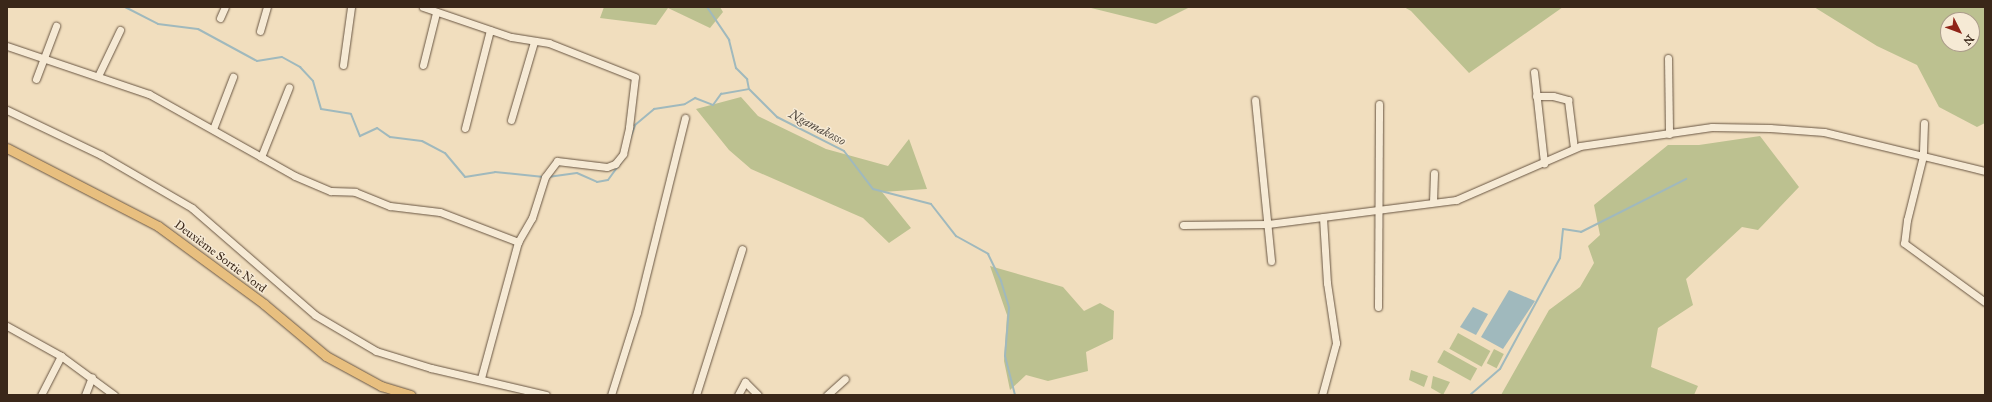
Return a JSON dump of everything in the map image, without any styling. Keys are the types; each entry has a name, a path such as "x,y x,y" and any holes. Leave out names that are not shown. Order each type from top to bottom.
{"main road":[{"name":"Deuxième Sortie Nord","path":"7,148 158,226 264,304 326,356 381,386 411,395"}],"street":[{"path":"220,18 225,7"},
{"path":"260,31 267,7"},
{"path":"343,65 351,7"},
{"path":"423,7 436,13 490,30 534,42 549,43 585,55 634,77 629,127 623,154 615,164 607,167 557,160 545,177 532,218 518,242 481,378"},
{"path":"423,64 436,13"},
{"path":"36,79 56,26"},
{"path":"98,76 120,30"},
{"path":"465,128 490,30"},
{"path":"512,120 534,42"},
{"path":"7,46 44,57 149,94 261,157 331,191 355,192 390,206 440,212 518,242"},
{"path":"1668,58 1668,134"},
{"path":"1534,72 1544,162"},
{"path":"213,129 233,77"},
{"path":"261,157 289,87"},
{"path":"1536,96 1553,96 1568,100 1574,148"},
{"path":"1255,100 1271,261"},
{"path":"1378,307 1380,209 1379,104"},
{"path":"7,110 101,155 192,208 315,315 339,330 392,358 481,378 546,395"},
{"path":"611,395 637,312 685,118"},
{"path":"1924,123 1923,156 1907,220 1904,244 1985,302"},
{"path":"1183,224 1268,224 1433,202 1472,194 1574,148 1602,142 1628,140 1712,127 1802,130 1866,141 1985,171"},
{"path":"1433,202 1434,173"},
{"path":"1322,395 1336,343 1327,283 1323,217"},
{"path":"696,395 742,249"},
{"path":"7,326 61,356 92,377 114,395"},
{"path":"41,395 61,356"},
{"path":"85,395 92,377"},
{"path":"827,395 845,379"},
{"path":"738,395 745,382 758,395"}],"green space":[{"path":"604,7 720,7 723,12 710,28 668,8 656,25 600,18"},
{"path":"1087,7 1190,7 1156,24"},
{"path":"1404,7 1563,7 1469,73 1411,11"},
{"path":"1814,7 1985,7 1985,123 1977,127 1939,107 1917,65 1877,46"},
{"path":"741,97 758,116 826,149 888,166 909,139 927,189 882,192 911,228 889,243 863,218 751,169 729,150 696,109"},
{"path":"1760,136 1799,187 1758,230 1742,227 1686,279 1693,305 1658,328 1651,367 1698,386 1694,395 1501,395 1549,310 1580,287 1594,263 1588,246 1600,235 1594,205 1668,145 1699,145"},
{"path":"990,266 1063,287 1084,311 1100,303 1114,311 1113,339 1086,352 1088,371 1048,381 1026,375 1010,390 1004,361 1007,315"},
{"path":"1458,333 1490,351 1482,367 1449,349"},
{"path":"1494,349 1504,354 1497,368 1487,363"},
{"path":"1444,350 1477,368 1470,381 1437,362"},
{"path":"1411,370 1428,376 1424,387 1409,380"},
{"path":"1433,376 1450,382 1443,395 1431,388"}],"water":[{"path":"1509,290 1535,301 1503,349 1481,337"},
{"path":"1473,307 1488,314 1476,335 1460,327"}],"waterway":[{"path":"125,7 158,24 198,29 257,61 282,57 300,67 313,81 321,109 351,114 360,136 377,128 390,137 422,141 445,153 465,177 495,172 544,177"},
{"name":"Ngamakosso","path":"707,7 729,40 736,68 747,79 749,89 777,117 844,151 873,189 931,204 956,236 988,254 1001,281 1009,308 1005,356 1015,395"},
{"path":"629,141 635,125 654,109 685,104 695,98 713,105 721,94 749,89"},
{"path":"548,177 577,173 597,182 608,180 624,158"},
{"path":"1470,395 1500,369 1560,258 1563,229 1581,232 1686,179"}]}
